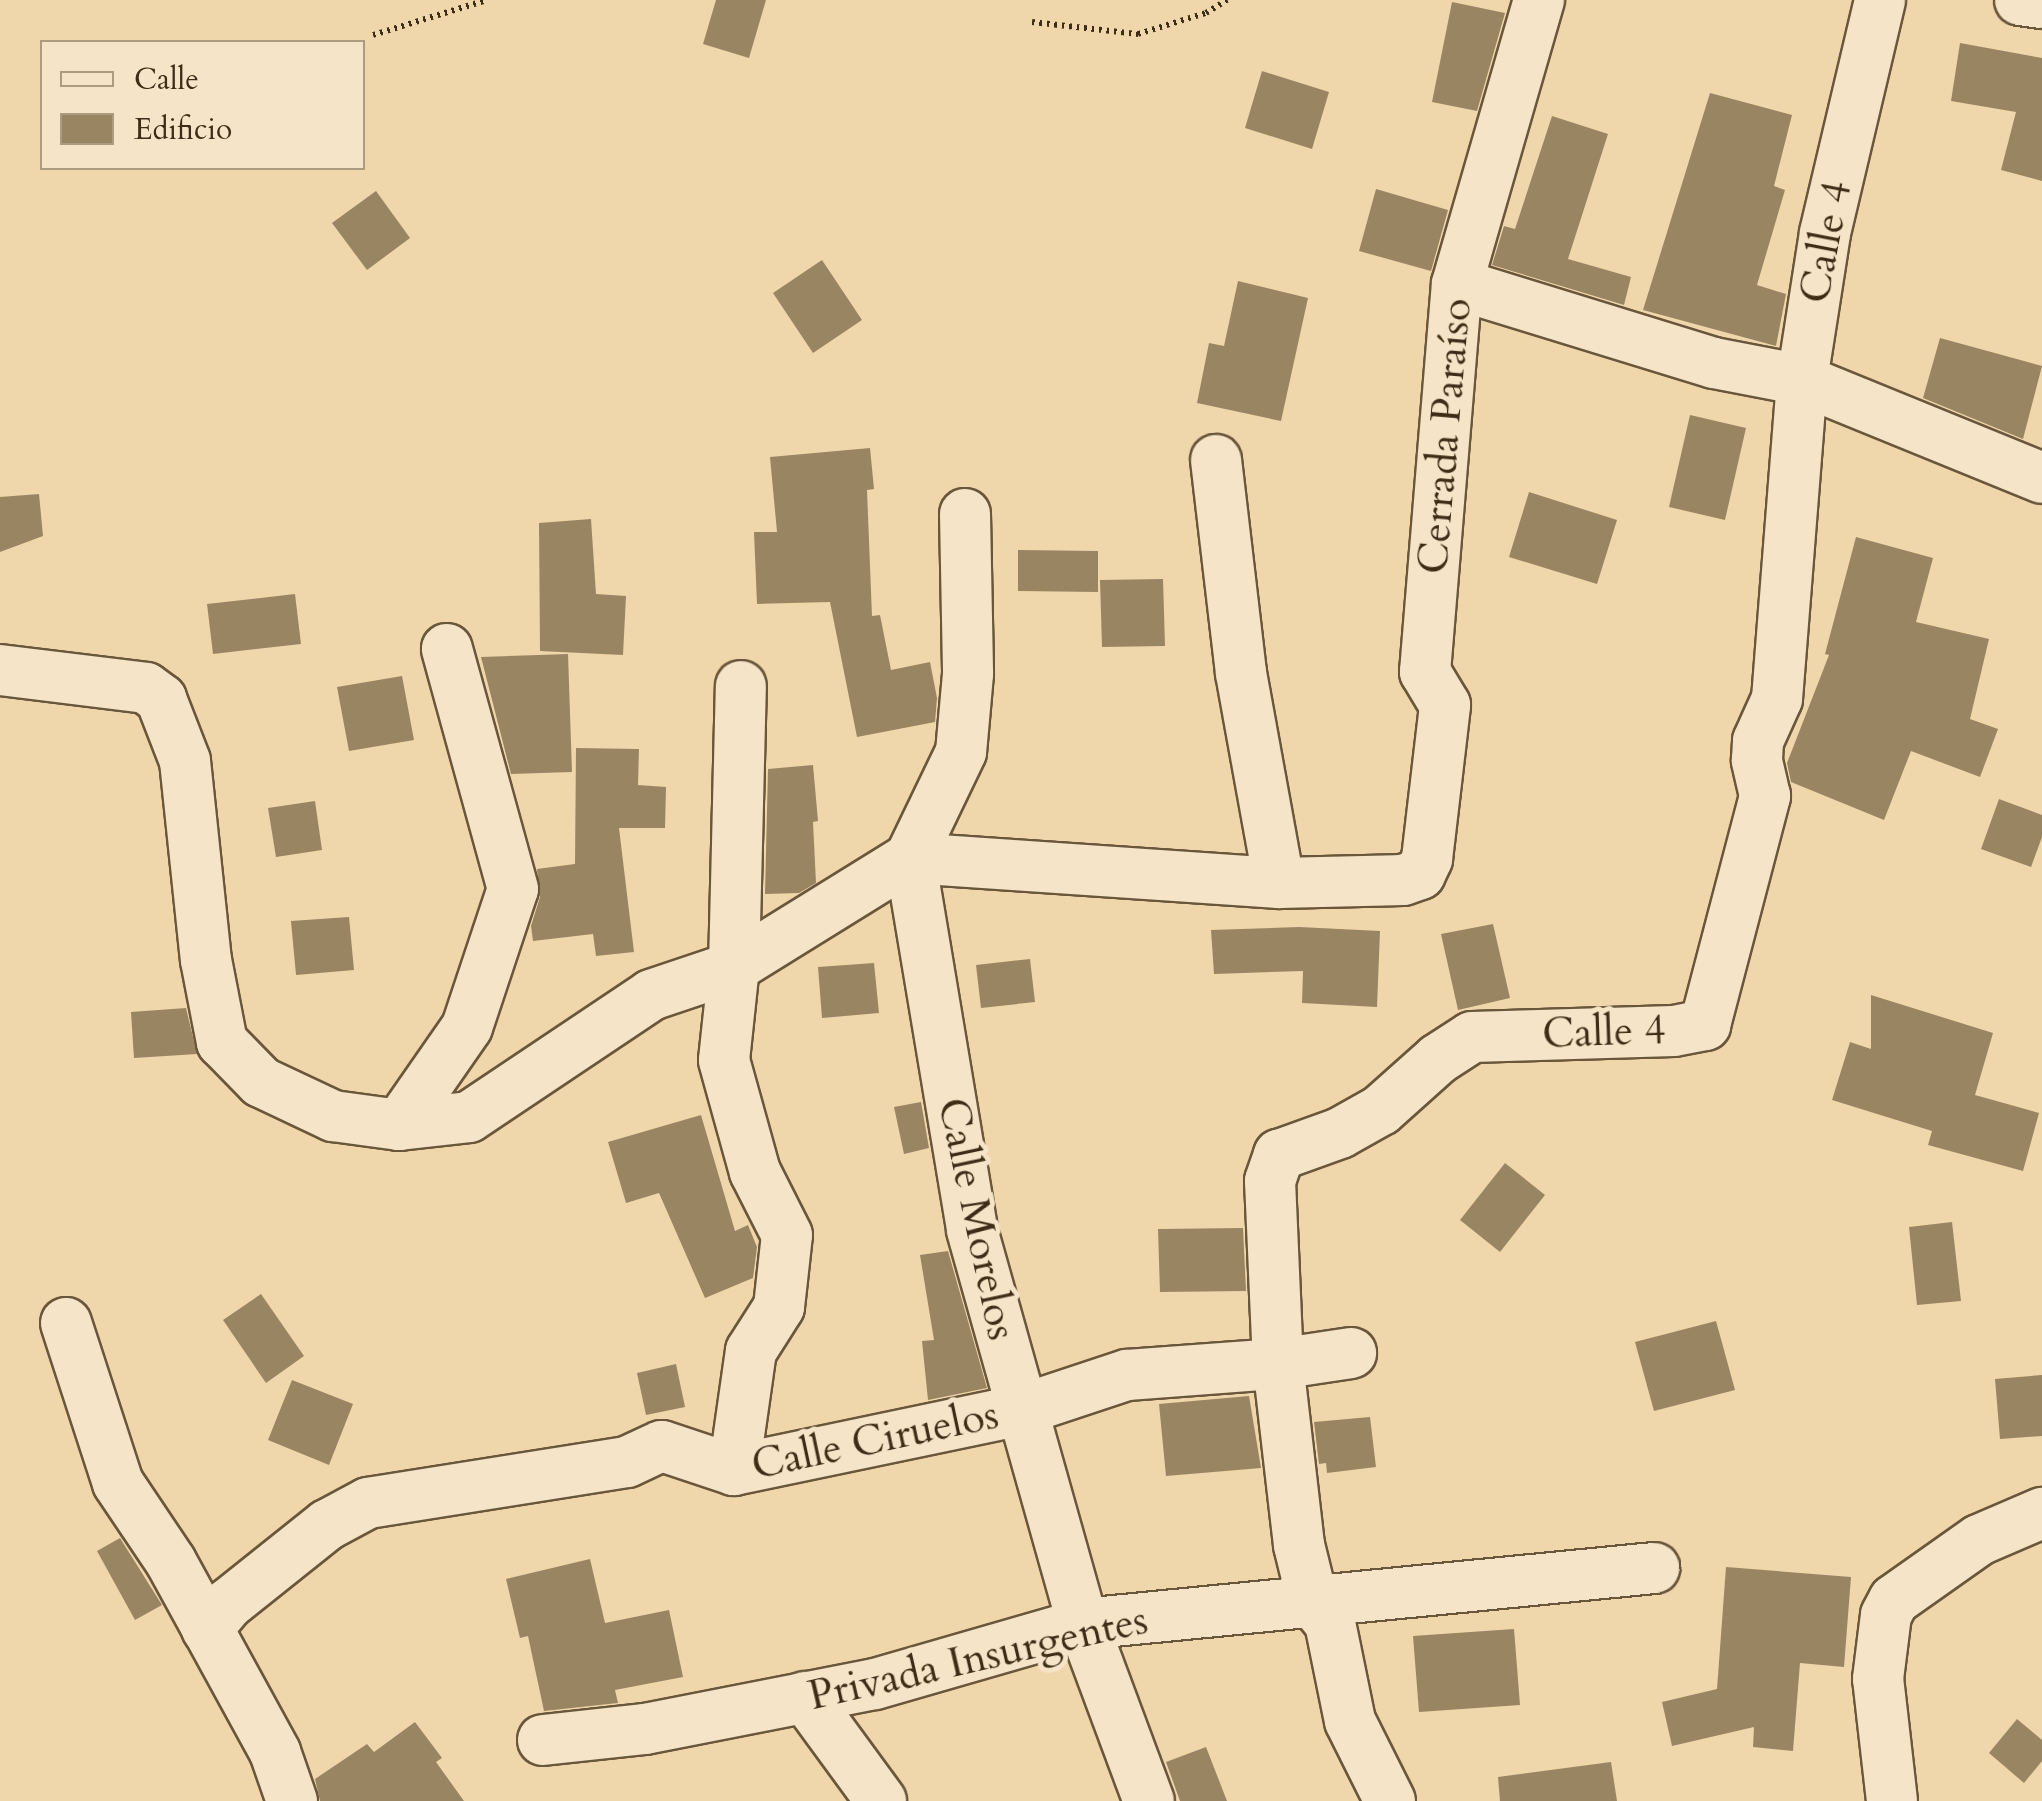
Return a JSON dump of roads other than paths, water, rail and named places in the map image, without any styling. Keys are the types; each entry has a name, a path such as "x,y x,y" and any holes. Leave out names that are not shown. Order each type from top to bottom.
{"street":[{"name":"Cerrada Paraíso","path":"1278,883 1403,880 1420,874 1428,860 1445,705 1425,672 1457,284 1539,0"},
{"name":"Calle 4","path":"1390,1801 1350,1720 1330,1623 1313,1602 1298,1545 1278,1364 1270,1181 1279,1156 1340,1133 1381,1110 1438,1059 1472,1037 1674,1031 1704,1025 1765,796 1757,760 1758,741 1777,700 1802,380 1825,233 1880,0"},
{"path":"2020,0 2042,3"},
{"path":"1457,284 1714,364 1802,380 2042,478"},
{"path":"910,858 1278,883 1241,673 1216,460"},
{"path":"0,670 146,688 161,699 185,761 206,960 222,1042 261,1082 334,1116 399,1124 469,1117 650,995 734,967 910,858 961,752 968,674 965,514"},
{"path":"399,1124 468,1027 513,889 446,649"},
{"path":"734,1470 751,1351 779,1307 787,1235 756,1172 724,1060 734,967 741,686"},
{"name":"Calle Morelos","path":"910,858 972,1230 1084,1624 1149,1801"},
{"path":"66,1322 118,1483 171,1562 275,1752 292,1801"},
{"name":"Calle Ciruelos","path":"207,1629 228,1604 327,1525 368,1503 626,1462 662,1446 734,1470 1021,1410 1127,1374 1278,1364 1352,1353"},
{"path":"1892,1801 1878,1679 1886,1615 1894,1600 1978,1540 2042,1512"},
{"name":"Privada Insurgentes","path":"543,1740 645,1729 875,1684 1084,1624 1654,1568"},
{"path":"806,1697 881,1801"}]}
